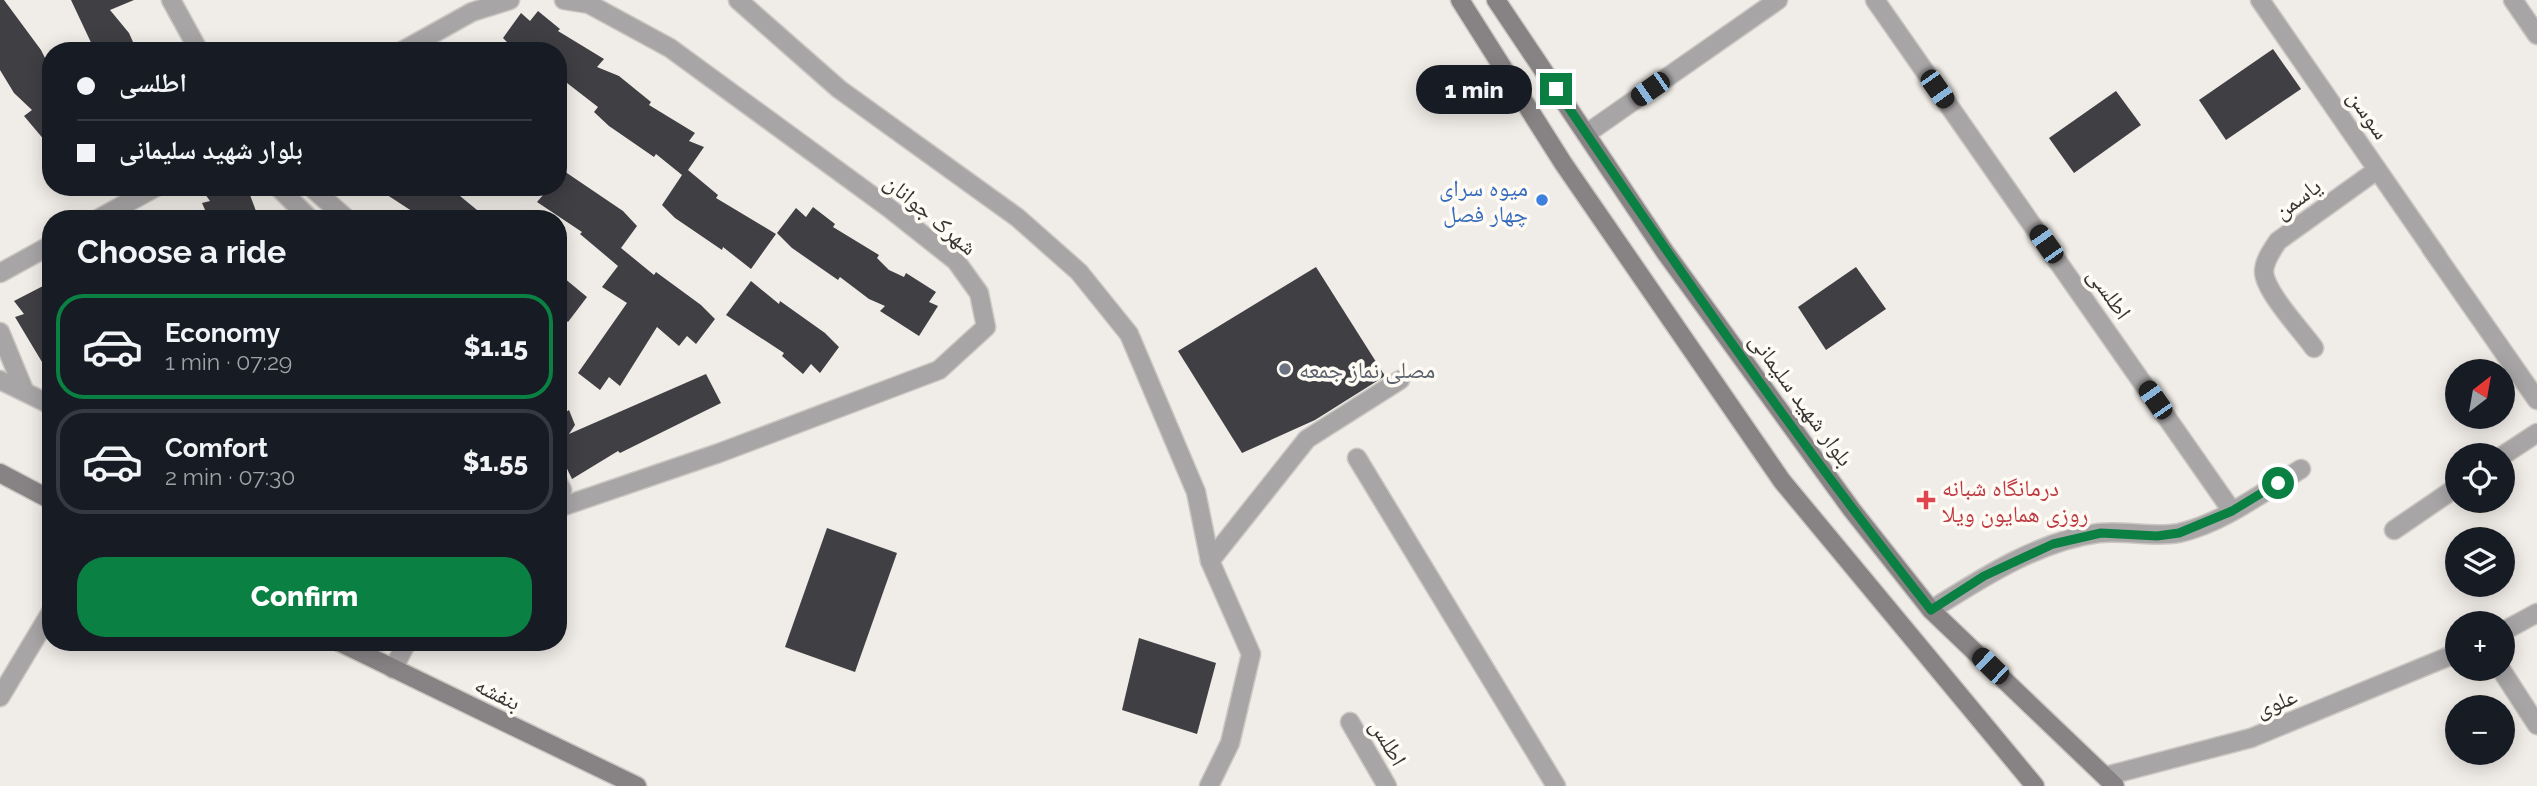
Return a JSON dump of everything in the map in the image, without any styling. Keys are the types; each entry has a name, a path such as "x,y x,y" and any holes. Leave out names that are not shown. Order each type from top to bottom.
{"main road":[{"path":"1461,0 1563,163 1782,481 2027,784"},
{"name":"بلوار شهید سلیمانی","path":"1496,0 1665,251 1852,510 1931,610 2110,781"},
{"path":"0,473 42,495"},
{"name":"بنفشه","path":"357,651 637,786"}],"street":[{"path":"171,0 194,42"},
{"path":"418,42 472,12 510,0"},
{"name":"شهرک جوانان","path":"564,0 589,4 670,48 889,208 956,261 979,293 986,327 939,370 719,453 567,505"},
{"path":"738,0 839,89 1018,218 1079,272 1136,346 1196,492 1210,561 1251,653 1230,743 1209,786"},
{"path":"1586,134 1778,0"},
{"name":"اطلسی","path":"1875,0 2232,511"},
{"name":"سوسن","path":"2260,0 2437,256"},
{"path":"2513,0 2537,35"},
{"name":"یاسمن","path":"2314,348 2269,287 2264,271 2269,255 2278,241 2378,170"},
{"path":"115,210 140,196"},
{"path":"287,196 301,210"},
{"path":"321,196 337,210"},
{"path":"2423,237 2537,400"},
{"path":"0,273 42,250"},
{"path":"0,332 24,390"},
{"path":"0,380 42,400"},
{"path":"1210,561 1307,439 1400,380"},
{"path":"2515,447 2537,433"},
{"path":"1357,458 1556,786"},
{"path":"1931,610 1984,576 2053,544 2101,533 2157,536 2179,533 2232,511 2301,469"},
{"path":"2393,530 2445,495"},
{"path":"2515,625 2537,613"},
{"path":"0,697 42,627"},
{"path":"393,669 402,651"},
{"name":"علوی","path":"2110,781 2251,737 2445,658"},
{"path":"2509,681 2537,724"},
{"name":"اطلس","path":"1350,722 1387,786"}],"building":[{"path":"0,0 4,0 42,52 42,137 24,116 32,110 14,93 0,70"},
{"path":"71,0 134,0 110,10 133,42 91,42"},
{"path":"538,11 560,29 558,31 604,59 597,67 619,76 651,102 649,105 695,133 689,141 704,147 688,170 718,195 716,198 776,234 751,269 723,247 722,250 675,218 662,205 682,175 656,154 654,157 609,126 594,112 598,107 567,83 567,42 507,42 503,38 521,13 530,21"},
{"path":"2273,49 2301,89 2226,140 2199,100"},
{"path":"2116,91 2141,125 2074,173 2049,138"},
{"path":"567,173 623,211 637,226 621,248 654,275 656,272 701,305 715,319 696,344 687,336 679,346 657,327 620,386 609,377 600,390 578,373 627,303 602,287 618,266 580,234 582,232 567,222 567,210 549,210 537,202 542,196 567,196"},
{"path":"206,196 250,196 256,210 205,210 202,203 210,201"},
{"path":"389,196 460,196 477,210 410,210"},
{"path":"813,207 835,224 833,227 879,255 877,258 889,270 904,277 906,273 936,292 929,302 938,306 919,336 880,311 885,306 869,299 840,277 838,280 792,248 777,233 796,208 806,217"},
{"name":"مصلی نماز جمعه","path":"1316,267 1385,376 1315,420 1242,453 1178,351"},
{"path":"1856,267 1886,309 1826,350 1798,307"},
{"path":"567,280 587,297 567,321"},
{"path":"751,281 779,304 780,301 825,333 839,347 820,373 811,364 803,374 782,356 784,353 726,315"},
{"path":"42,287 42,362 15,317 24,314 14,301"},
{"path":"706,374 721,403 620,453 618,451 572,479 567,469 569,410 575,425 569,434"},
{"path":"827,528 897,553 855,672 785,647"},
{"path":"1139,638 1216,663 1197,734 1122,710"}],"place":[{"name":"میوه سرای چهار فصل","path":"1542,200"},
{"name":"مصلی نماز جمعه","path":"1285,369"},
{"name":"درمانگاه شبانه روزی همایون ویلا","path":"1926,500"}],"route":[{"path":"1556,89 1665,251 1852,510 1931,610 1984,576 2053,544 2101,533 2157,536 2179,533 2232,511 2278,483"}]}
